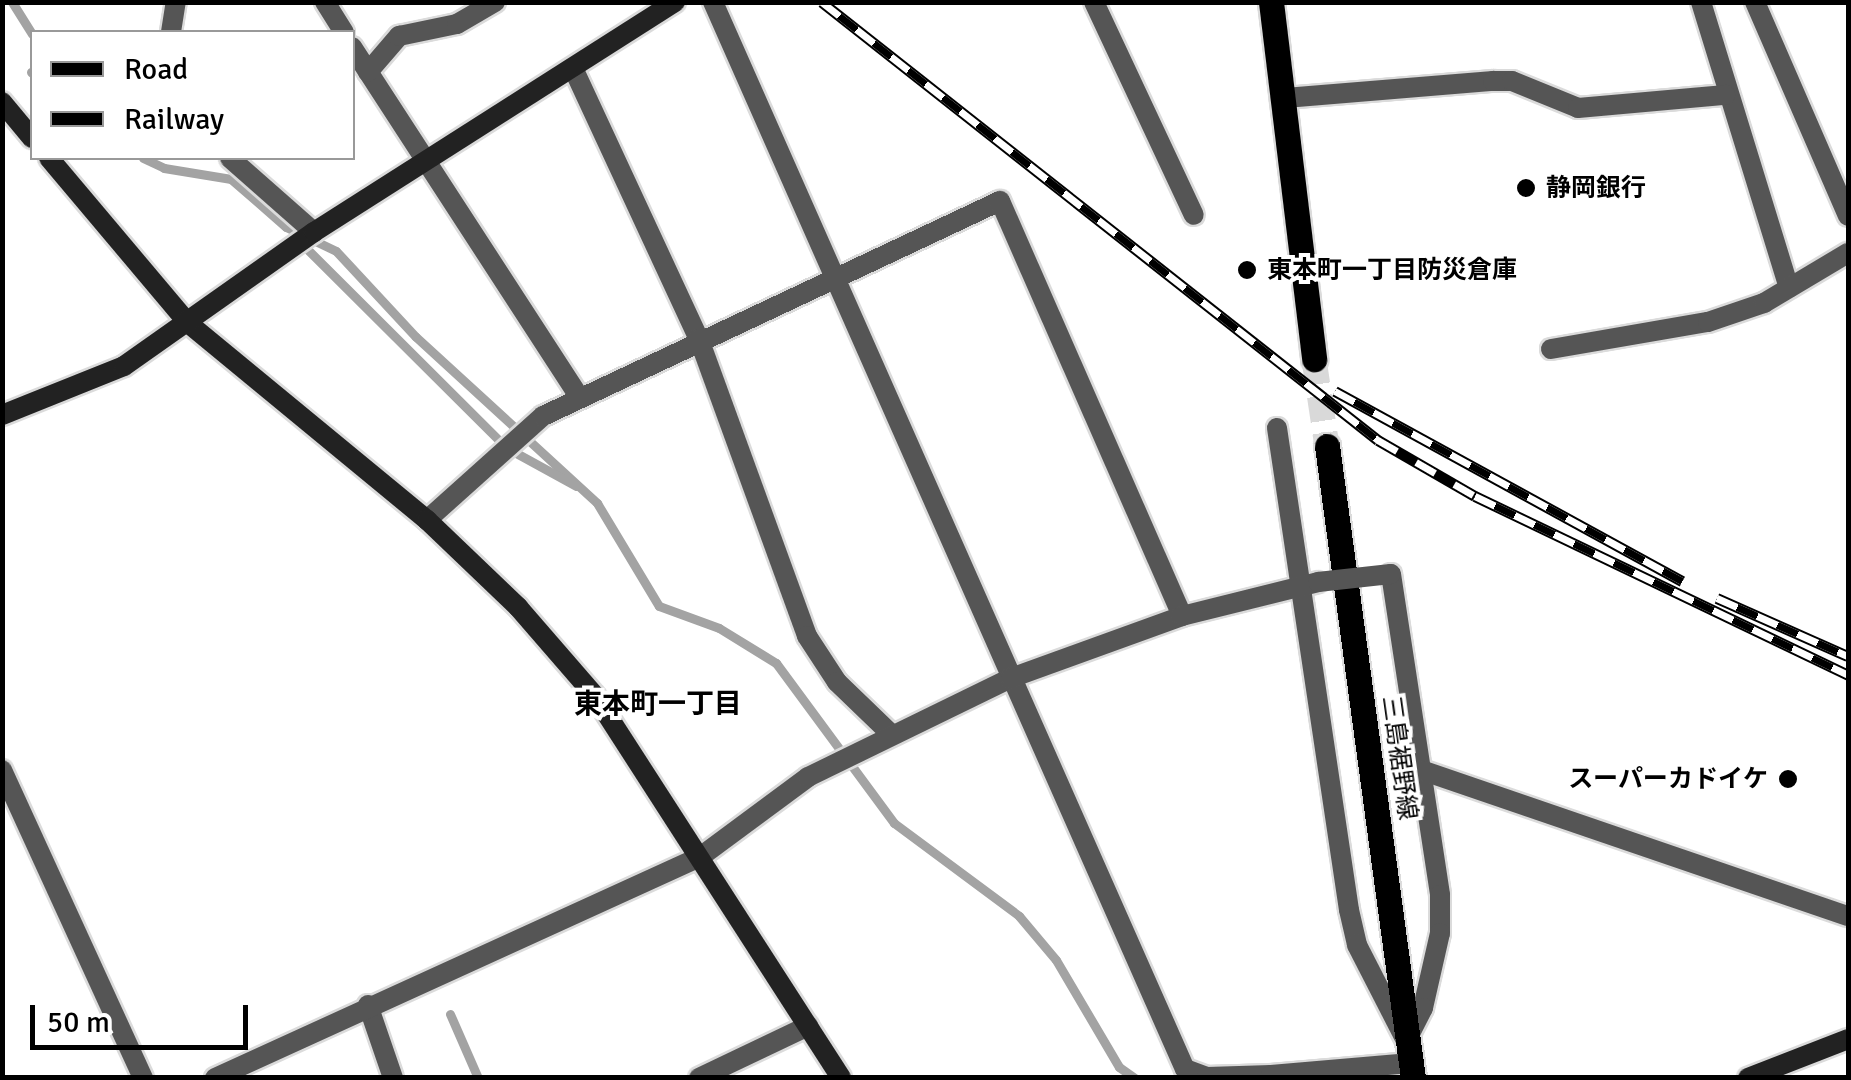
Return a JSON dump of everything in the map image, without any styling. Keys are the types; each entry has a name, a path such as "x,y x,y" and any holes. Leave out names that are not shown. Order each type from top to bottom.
{"main road":[{"path":"1271,2 1314,359"},
{"name":"三島裾野線","path":"1328,446 1410,1060"}],"street":[{"path":"171,30 176,2"},
{"path":"325,2 343,30"},
{"path":"368,72 400,36 457,24 496,2"},
{"path":"2,415 124,366 314,232 676,2"},
{"path":"712,2 1184,1069 1207,1076 1271,1075 1410,1060"},
{"path":"1094,2 1194,214"},
{"path":"1701,2 1725,95 1789,288"},
{"path":"1755,2 1848,216"},
{"path":"355,52 579,396"},
{"path":"573,68 699,339 807,636 837,682 892,735"},
{"path":"1285,98 1493,82 1512,82 1578,108 1725,95"},
{"path":"2,102 30,136"},
{"path":"51,160 188,322 427,520 518,607 594,696 841,1078"},
{"path":"232,160 314,232"},
{"path":"427,520 525,427 579,396 1000,201 1182,616"},
{"path":"1551,349 1708,322 1789,288 1848,253"},
{"path":"1277,428 1297,584 1357,946 1410,1060"},
{"path":"215,1078 700,857 808,778 1011,678 1182,616 1297,584 1392,574 1424,771 1440,932 1410,1060"},
{"path":"2,770 143,1078"},
{"path":"1424,771 1848,916"},
{"path":"368,1005 393,1078"},
{"path":"698,1078 808,1026"},
{"path":"1748,1078 1848,1039"}],"waterway":[{"path":"12,2 30,31"},
{"path":"147,160 164,168 231,179 286,227 336,251 416,337 597,503 659,606 719,628 776,663 894,823 1019,916 1056,960 1119,1067 1135,1078"},
{"path":"301,243 507,448 576,486"},
{"path":"450,1014 478,1078"}],"tunnel":[{"path":"1314,359 1327,446"}],"railway":[{"path":"822,2 1378,440 1475,496 1848,675"},
{"path":"1335,391 1682,581"},
{"path":"1717,598 1848,656"}],"place":[{"name":"静岡銀行","path":"1526,188"},
{"name":"東本町一丁目防災倉庫","path":"1247,270"},
{"name":"スーパーカドイケ","path":"1788,779"}],"district":[{"name":"東本町一丁目","path":"658,704"}]}
